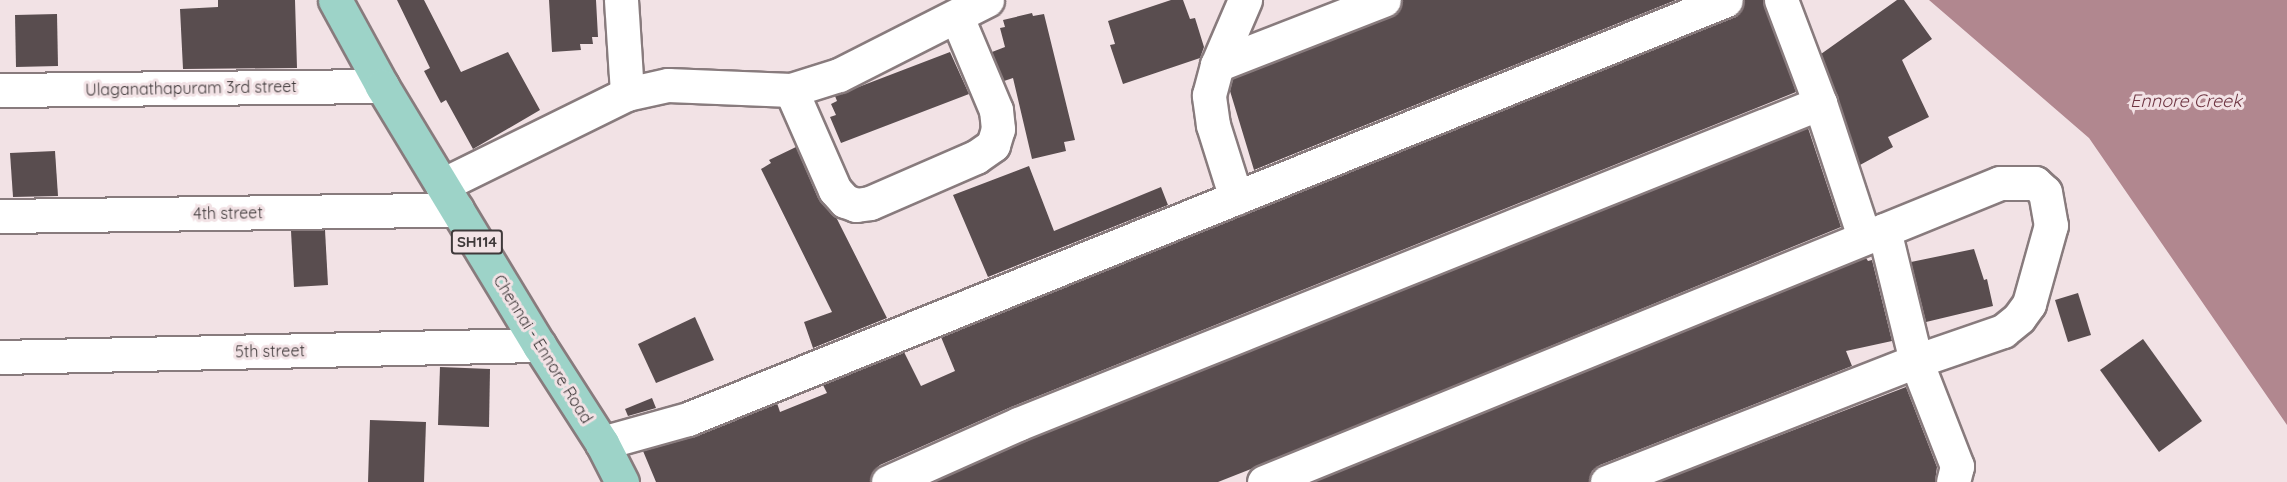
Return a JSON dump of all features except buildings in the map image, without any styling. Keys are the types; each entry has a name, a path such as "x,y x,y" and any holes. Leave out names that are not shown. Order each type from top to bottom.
{"main road":[{"name":"Chennai - Ennore Road","path":"335,0 382,86 539,345 602,443 621,482"}],"street":[{"path":"621,0 627,94"},
{"path":"450,197 627,94 668,85 791,90 839,75 957,18 987,0"},
{"path":"1236,198 1212,115 1209,95 1217,65 1245,0"},
{"path":"1217,65 1384,0"},
{"path":"602,443 688,419 1726,0"},
{"path":"1780,0 1874,234 1916,361 1957,466 1953,482"},
{"path":"791,90 836,190 845,201 856,205 870,203 976,157 993,145 998,129 996,110 957,18"},
{"name":"Ulaganathapuram 3rd street","path":"0,90 382,86"},
{"path":"888,482 1018,424 1820,103"},
{"path":"1264,482 2000,183 2035,183 2045,192 2051,225 2029,304 2019,318 2002,331 1916,361 1607,482"},
{"name":"4th street","path":"0,216 450,197"},
{"name":"5th street","path":"0,357 539,345"}],"water":[{"name":"Ennore Creek","path":"1929,0 2287,0 2287,425 2089,138"}]}
